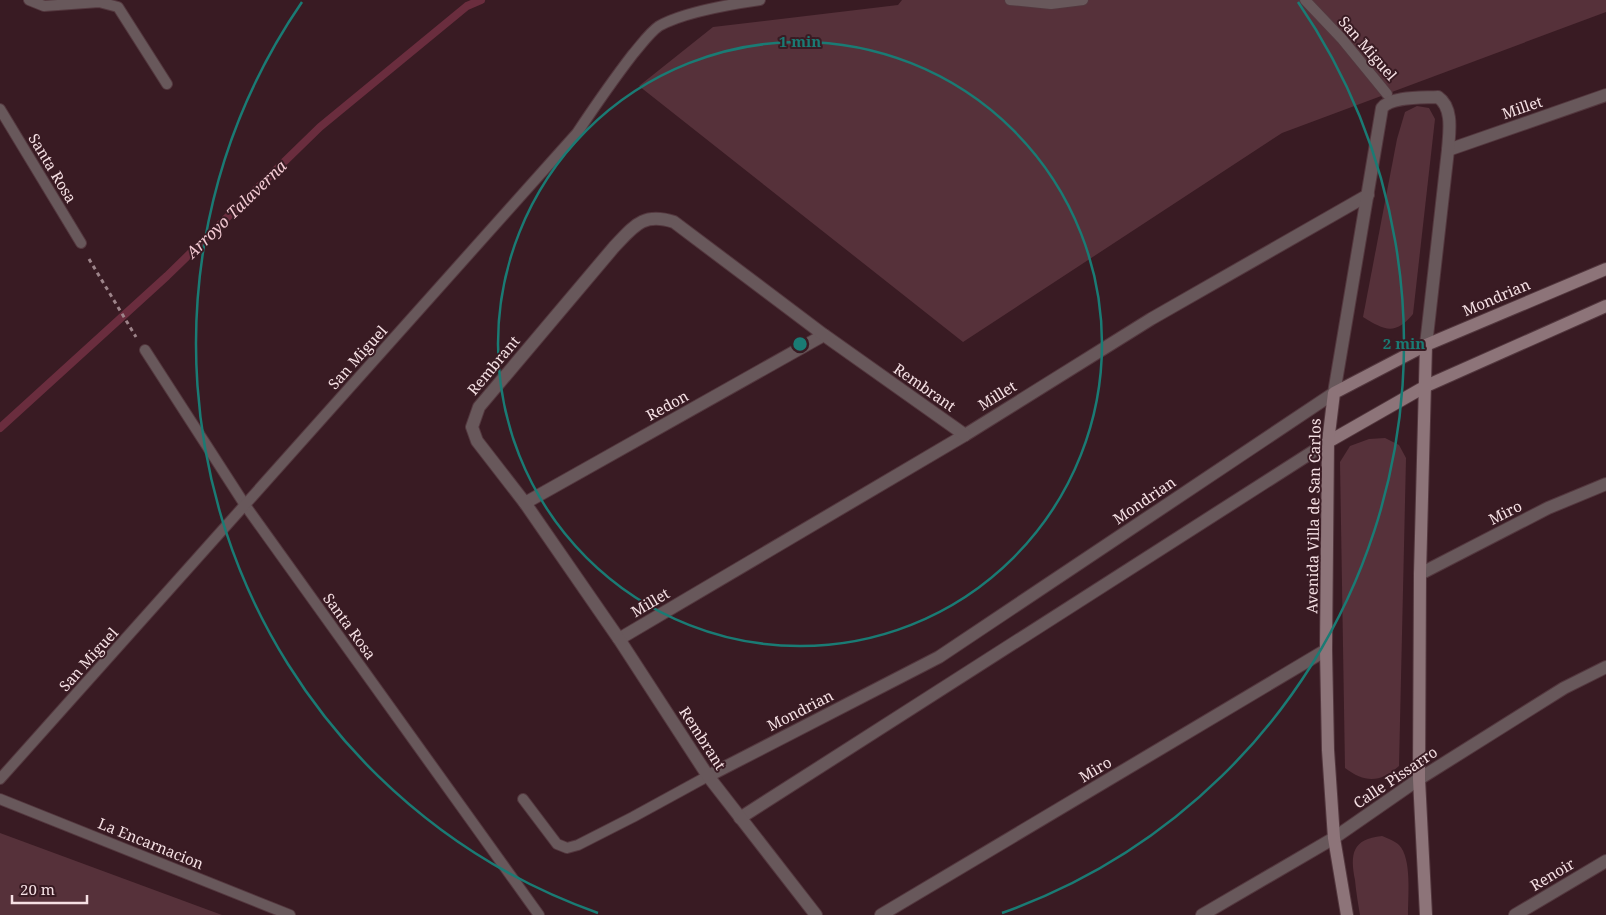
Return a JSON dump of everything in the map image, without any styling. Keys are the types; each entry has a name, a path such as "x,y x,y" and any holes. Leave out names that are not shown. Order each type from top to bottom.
{"street":[{"name":"Millet","path":"1448,150 1606,95"},
{"name":"Avenida Villa de San Carlos","path":"1347,915 1334,838 1328,750 1326,650 1328,442 1334,393 1384,105 1389,101 1438,97 1445,102 1449,118 1448,150"},
{"path":"1426,915 1418,778 1420,574 1426,345 1448,150"},
{"name":"Millet","path":"619,639 965,435 1151,319 1368,195"},
{"name":"Rembrant","path":"816,915 708,776 619,639 525,503 477,441 472,427 479,407 614,247 639,223 648,219 660,218 674,222 824,335 965,435"},
{"name":"Mondrian","path":"708,776 939,657 1334,393 1426,345 1606,269"},
{"path":"740,818 1328,442 1426,386 1606,306"},
{"name":"Redon","path":"525,503 824,335"},
{"name":"Miro","path":"1420,574 1548,508 1606,484"},
{"name":"Miro","path":"881,915 1326,650"},
{"name":"Calle Pissarro","path":"1202,915 1334,838 1418,778 1564,688 1606,667"},
{"name":"Renoir","path":"1516,915 1606,862"}],"lane":[{"path":"29,0 44,6 98,2 118,8 167,84"},
{"name":"San Miguel","path":"0,779 577,133 617,74 646,37 659,26 680,18 724,6 760,0"},
{"path":"1010,0 1051,4 1083,0"},
{"name":"San Miguel","path":"1305,0 1342,39 1387,94"},
{"name":"Santa Rosa","path":"0,109 81,243"},
{"name":"Santa Rosa","path":"145,350 245,505 539,915"},
{"path":"523,799 558,844 567,848 578,845 634,817 708,776"},
{"name":"La Encarnacion","path":"0,799 290,915"}],"path":[{"path":"81,243 136,336"}],"shaded area":[{"path":"902,0 1606,0 1606,12 1282,133 963,342 639,86 713,27 898,5"},
{"path":"1417,106 1429,108 1435,119 1413,314 1401,326 1389,329 1383,328 1363,317 1397,139 1405,112"},
{"path":"1385,438 1399,445 1406,458 1399,766 1385,776 1372,779 1359,776 1345,768 1340,462 1350,446 1369,439"},
{"path":"0,833 222,915 0,915"},
{"path":"1382,836 1399,845 1406,859 1408,868 1408,915 1360,915 1353,871 1353,855 1355,849 1364,840"}],"waterway":[{"name":"Arroyo Talaverna","path":"0,428 167,276 320,127 467,6 481,0"}]}
